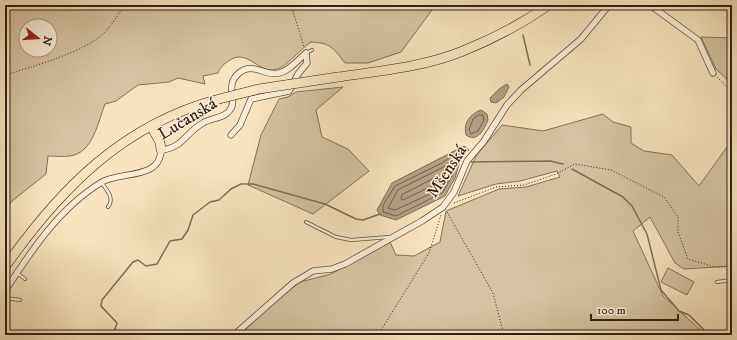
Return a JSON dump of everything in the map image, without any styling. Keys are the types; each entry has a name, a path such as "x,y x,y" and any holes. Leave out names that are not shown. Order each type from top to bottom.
{"main road":[{"path":"5,267 40,220 84,173 103,157 151,126 218,99 259,89 422,63 463,52 516,25 549,5"},
{"path":"151,126 160,142 161,150"}],"street":[{"name":"Mšenská","path":"234,335 277,296 303,276 312,271 332,269 345,264 443,207 454,192 467,161 484,141 507,105 521,90 581,39 609,5"},
{"path":"650,5 698,40 714,73"},
{"name":"Lučanská","path":"231,135 240,125 249,102 253,98 289,91 298,74 307,63 306,53"},
{"name":"Lučanská","path":"5,291 54,224 68,210 102,182 114,177 140,174 151,169 159,160 161,150 177,146 197,126 230,111 232,103 232,83 237,75 244,70 255,68 269,74 280,73 306,53"}],"lane":[{"path":"306,53 312,50"},
{"path":"102,182 111,197 111,203 108,207"},
{"path":"306,222 336,237 351,240 393,237"},
{"path":"17,273 26,279"},
{"path":"718,282 732,280"},
{"path":"5,298 20,300"}],"path":[{"path":"5,75 74,52 95,41 104,33 124,5"},
{"path":"291,5 306,53"},
{"path":"714,73 732,92"},
{"path":"443,207 496,187 524,185 556,174 575,164 612,170 664,197 678,217 678,232 688,259 714,267 732,267"},
{"path":"378,335 428,253 443,207"},
{"path":"443,207 458,229 492,293 504,335"}],"shaded area":[{"path":"5,5 435,5 401,52 368,63 345,63 331,47 311,42 279,69 268,70 247,59 236,57 224,64 218,73 203,76 205,84 178,78 169,82 138,85 116,101 105,104 94,136 84,149 78,154 70,156 48,156 46,174 12,201 5,211"},
{"path":"701,37 732,38 732,84 716,69"},
{"path":"343,87 316,110 322,137 348,149 369,171 313,214 248,185 261,135 279,99 288,97 296,92"},
{"path":"603,114 613,122 631,127 631,143 644,151 672,155 699,186 732,140 732,266 684,269 675,263 650,217 633,231 663,296 706,335 240,335 279,297 300,282 331,274 390,242 396,255 414,256 440,242 446,211 499,189 526,187 560,177 557,171 520,181 496,184 458,196 476,156 502,125 543,131"},
{"path":"668,268 694,282 687,295 661,282"}],"water":[{"path":"507,84 509,87 504,97 496,103 491,102 490,98 499,89"},
{"path":"481,110 487,114 488,120 484,128 477,136 470,137 466,135 465,131 468,120"},
{"path":"464,146 469,150 461,158 455,178 445,196 396,220 380,215 377,210 392,183"}],"waterway":[{"path":"523,35 530,65"},
{"path":"471,162 550,161 563,164"},
{"path":"572,169 623,197 632,206 647,234 661,290 679,311 689,315 709,335"},
{"path":"113,335 117,323 101,306 102,300 133,262 138,260 146,266 157,264 170,241 182,239 188,230 193,215 210,202 219,200 231,189 241,184 253,184 325,204 356,219 363,220 380,214"}]}
